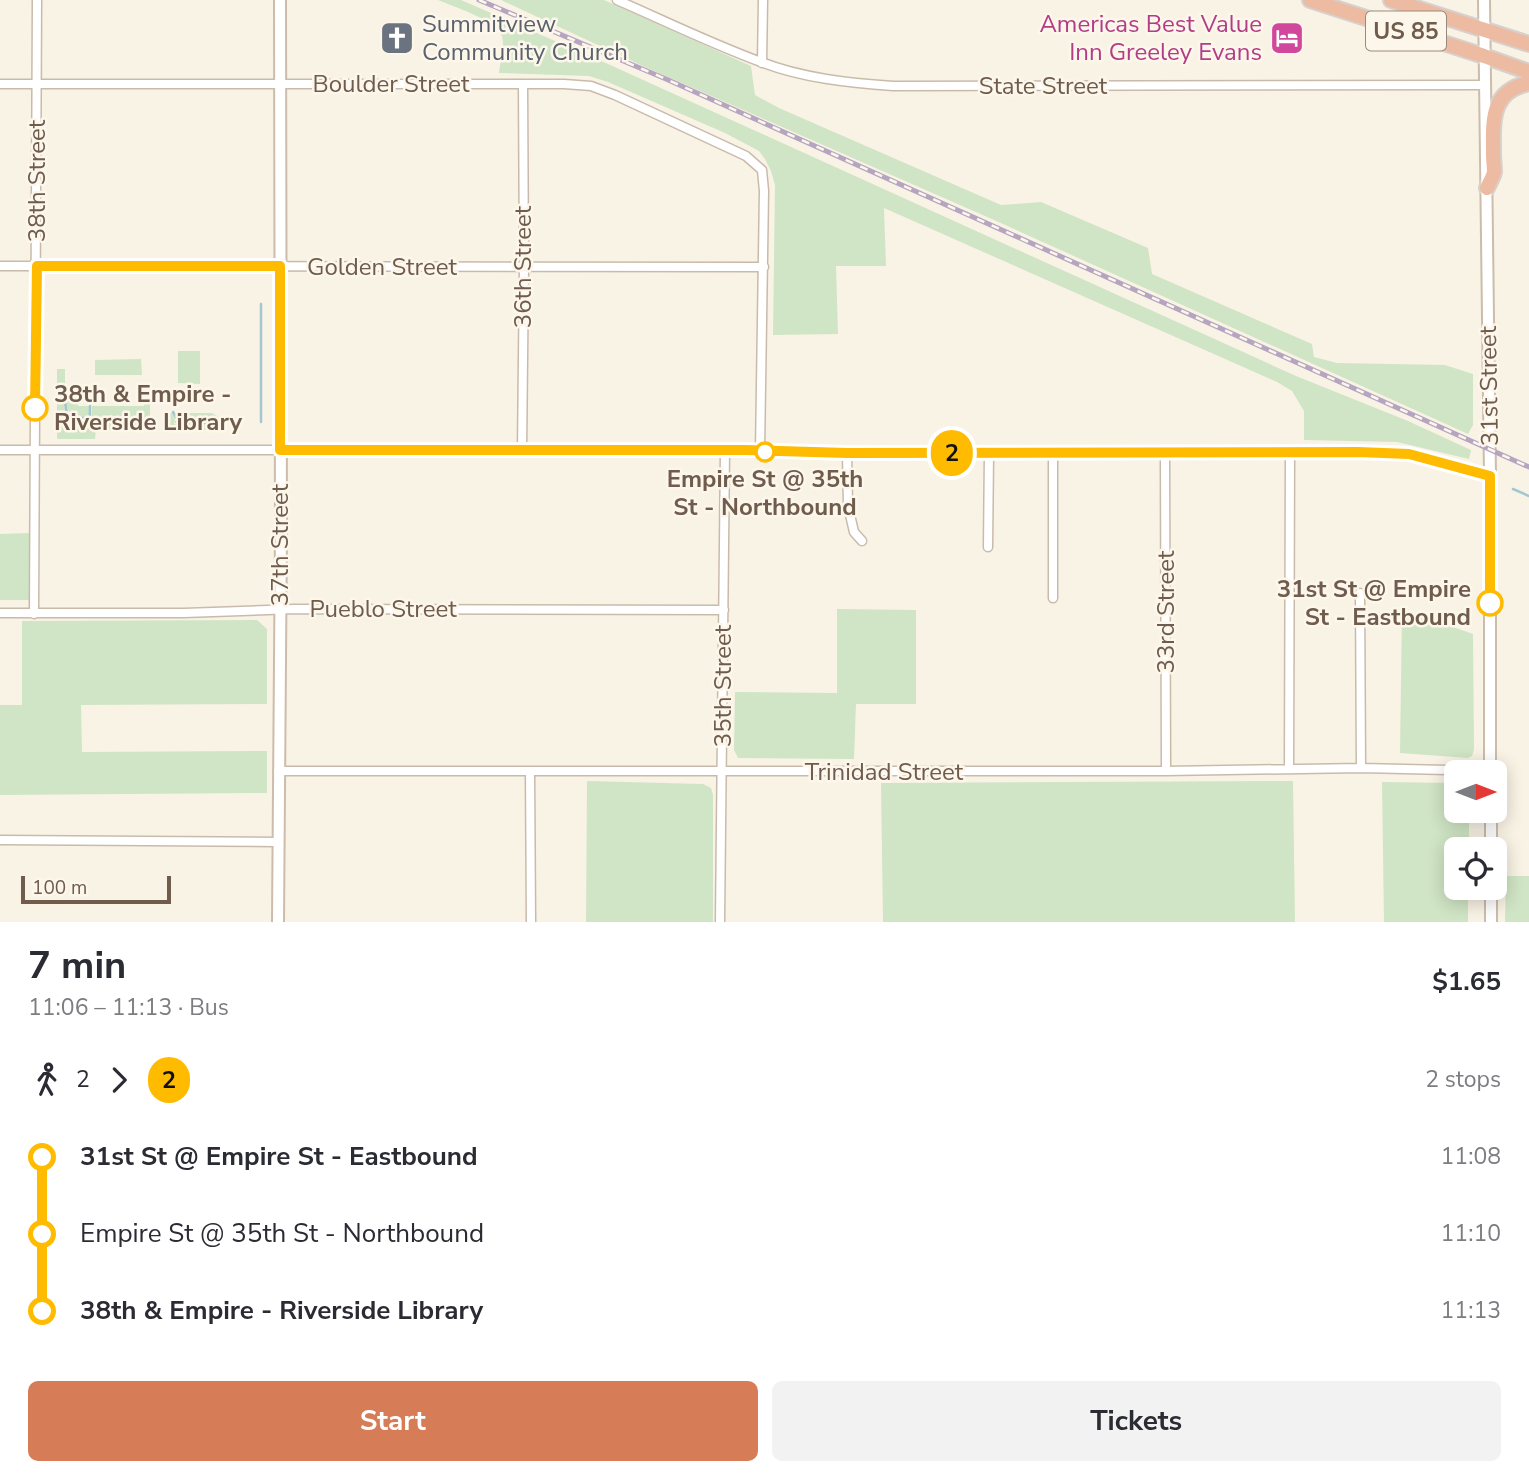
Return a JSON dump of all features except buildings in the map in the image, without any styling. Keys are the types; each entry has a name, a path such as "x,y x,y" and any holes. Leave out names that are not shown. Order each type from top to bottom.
{"highway":[{"name":"US 85","path":"1310,0 1529,72"},
{"name":"US 85","path":"1391,0 1529,44"},
{"path":"1487,188 1494,173 1492,119 1502,97 1518,85 1529,83"}],"main road":[{"name":"37th Street","path":"278,922 280,0"},
{"name":"31st Street","path":"1484,0 1490,476 1490,760"},
{"path":"1491,900 1491,922"}],"street":[{"name":"38th Street","path":"34,614 37,0"},
{"name":"State Street","path":"617,0 762,63 801,74 893,86 1485,85"},
{"path":"762,63 763,0"},
{"name":"Boulder Street","path":"0,84 591,86 746,156 762,170 764,267"},
{"name":"36th Street","path":"522,450 523,84"},
{"name":"Golden Street","path":"0,266 764,267"},
{"path":"760,452 764,267"},
{"path":"0,450 1358,452 1409,454 1490,476"},
{"name":"35th Street","path":"720,922 725,450"},
{"path":"847,453 848,506 854,532 862,541"},
{"path":"988,547 989,453"},
{"path":"1052,598 1053,453"},
{"name":"33rd Street","path":"1165,453 1166,771"},
{"path":"1289,769 1290,453"},
{"path":"1360,593 1361,768"},
{"name":"Pueblo Street","path":"0,613 184,613 280,609 724,610"},
{"name":"Trinidad Street","path":"278,771 1166,771 1361,768 1444,771"},
{"path":"530,771 531,922"},
{"path":"0,840 278,842"}],"green space":[{"path":"438,0 461,0 608,64 1296,376 1408,421 1471,450 1469,459 1397,442 1304,440 1304,411 1292,391 1277,382 884,208 886,266 836,266 838,334 773,335 775,185 771,171 759,151 725,133 589,76 499,73 503,43 497,29 482,19"},
{"path":"501,0 604,0 751,66 755,95 779,108 1001,205 1041,202 1148,248 1152,274 1312,344 1314,357 1337,363 1445,365 1473,374 1473,425 1468,434"},
{"path":"178,351 200,351 200,384 178,383"},
{"path":"141,359 142,375 95,375 95,360"},
{"path":"57,369 65,369 65,394 77,394 78,406 89,406 89,418 74,416 65,400 65,411 69,417 140,423 142,422 92,418 92,406 144,406 144,397 150,402 150,430 96,430 95,439 58,439"},
{"path":"169,413 173,413 174,424 183,425 212,423 183,421 182,418 177,418 175,413 212,413 220,418 221,430 169,430"},
{"path":"30,533 30,600 0,600 0,534"},
{"path":"837,609 916,610 916,704 856,704 854,759 738,758 734,750 735,692 837,693"},
{"path":"1402,609 1473,634 1474,749 1472,756 1468,758 1400,753"},
{"path":"257,620 267,629 267,704 81,705 82,752 267,751 267,793 0,795 0,705 22,705 22,621"},
{"path":"587,781 703,784 711,788 713,922 586,922"},
{"path":"1293,781 1295,922 883,922 881,783"},
{"path":"1382,782 1444,783 1444,823 1469,823 1469,837 1444,837 1444,900 1468,900 1468,922 1384,922"},
{"path":"1507,876 1529,876 1529,922 1505,922"}],"waterway":[{"path":"261,304 261,422"},
{"path":"65,401 67,414 72,417 141,422"},
{"path":"90,406 90,418"},
{"path":"173,412 179,422"},
{"path":"176,422 211,423"},
{"path":"1513,489 1529,496"}],"railway":[{"path":"479,0 666,79 1529,467"}],"bus line":[{"name":"2","path":"35,408 37,266 280,266 280,450 1409,454 1490,476 1490,603"}],"place":[{"name":"Summitview Community Church","path":"397,38"},
{"name":"Americas Best Value Inn Greeley Evans","path":"1287,38"},
{"name":"38th & Empire - Riverside Library","path":"35,408"},
{"name":"Empire St @ 35th St - Northbound","path":"765,452"},
{"name":"31st St @ Empire St - Eastbound","path":"1490,603"}]}
